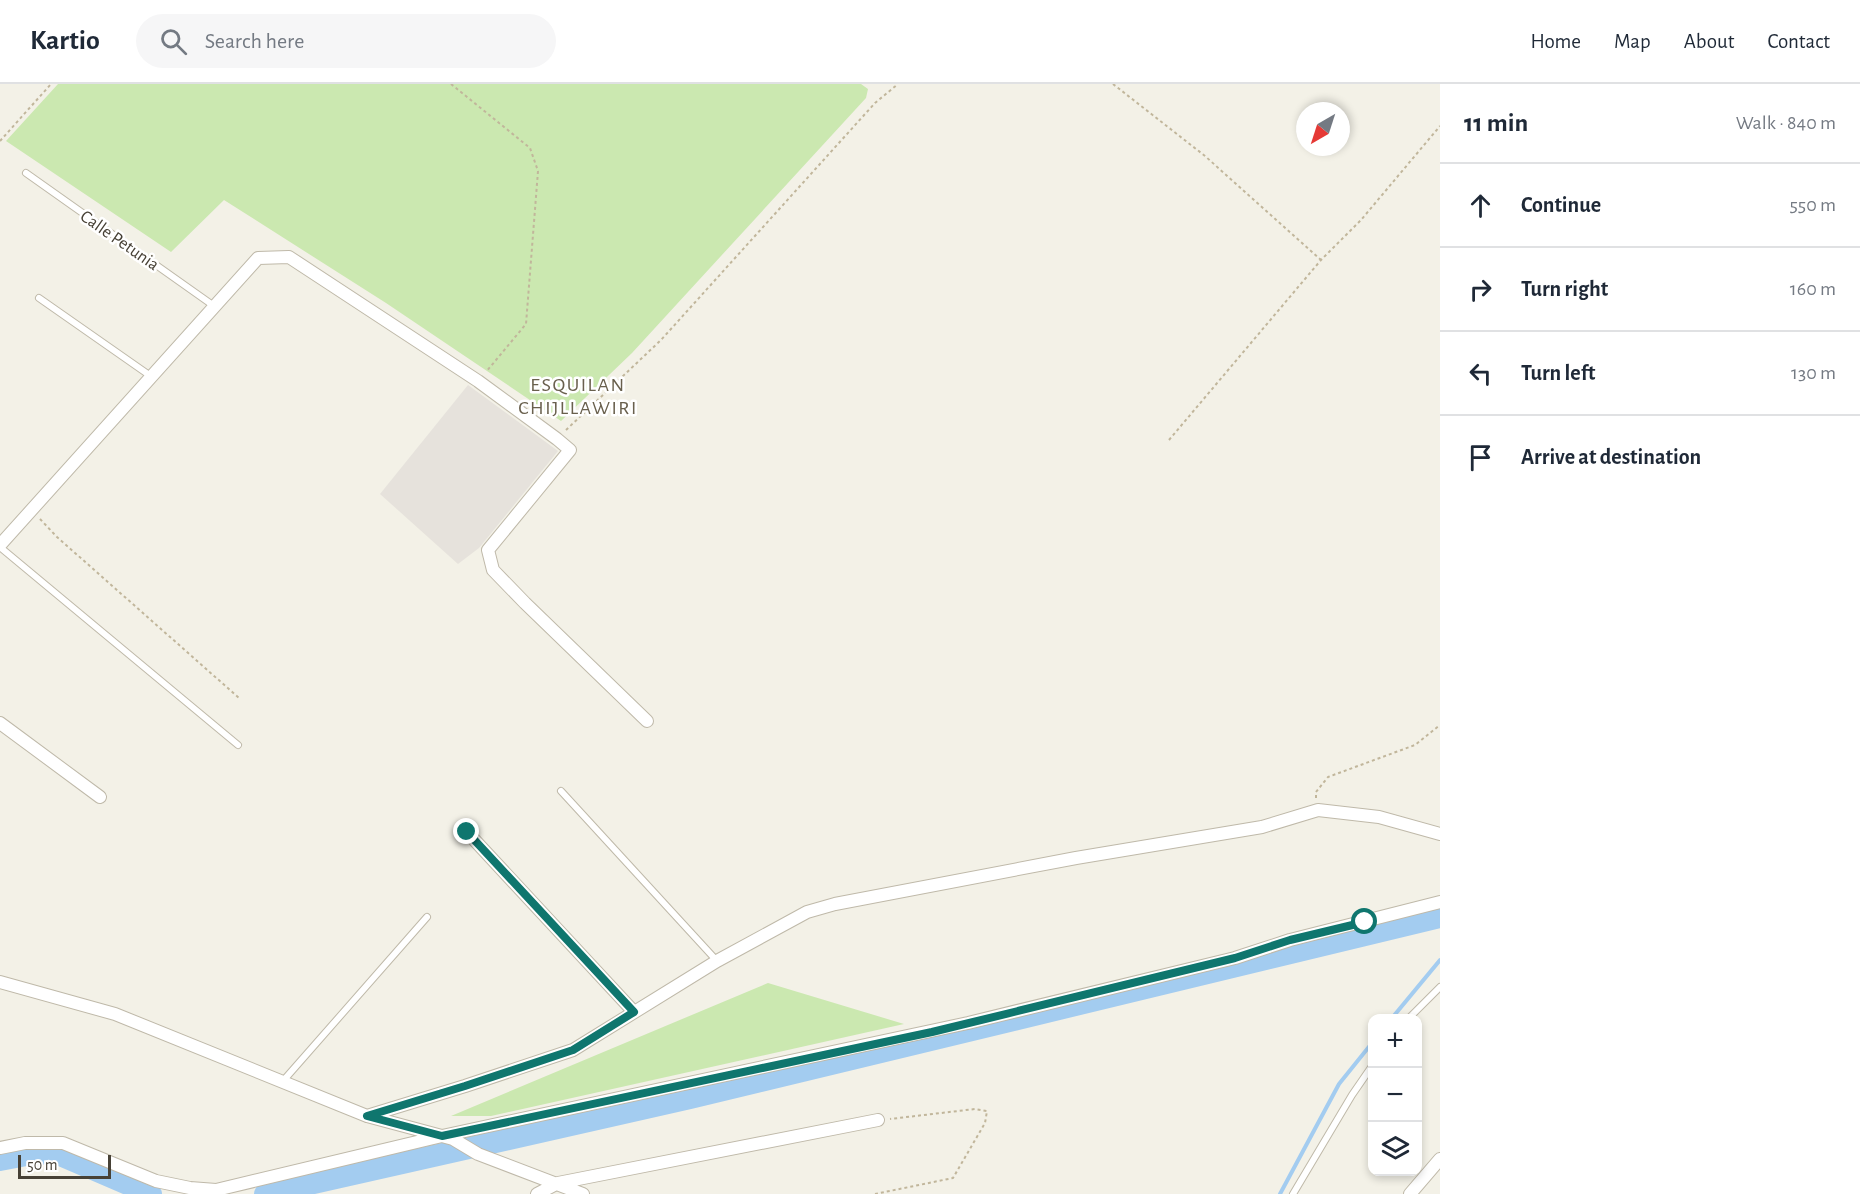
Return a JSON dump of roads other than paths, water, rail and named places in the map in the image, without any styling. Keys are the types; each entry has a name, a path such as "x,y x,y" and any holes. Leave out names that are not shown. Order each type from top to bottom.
{"street":[{"path":"0,546 258,258 289,257 478,381 570,450 488,550 493,570 647,721"},
{"path":"0,723 100,797"},
{"path":"367,1116 573,1050 717,961 807,912 835,904 1076,858 1262,827 1318,810 1379,817 1440,834"},
{"path":"467,832 634,1012"},
{"path":"0,1148 25,1143 63,1143 156,1181 190,1188 216,1190 941,1030 1235,958 1290,940 1440,902"},
{"path":"0,982 115,1014 367,1116 448,1138 478,1154 583,1194"},
{"path":"537,1194 558,1183 878,1120"},
{"path":"1410,1194 1440,1159"}],"lane":[{"name":"Calle Petunia","path":"26,173 214,307"},
{"path":"39,298 152,377"},
{"path":"0,546 238,745"},
{"path":"561,790 717,961"},
{"path":"282,1082 427,917"},
{"path":"1413,1014 1440,987"},
{"path":"1293,1194 1371,1068"}],"waterway":[{"path":"265,1194 690,1098 1440,917"},
{"path":"1395,1014 1440,960"},
{"path":"1280,1194 1339,1084 1368,1048"},
{"path":"0,1160 37,1153 60,1155 151,1194"}],"district":[{"name":"ESQUILAN CHIJLLAWIRI","path":"578,396"}]}
